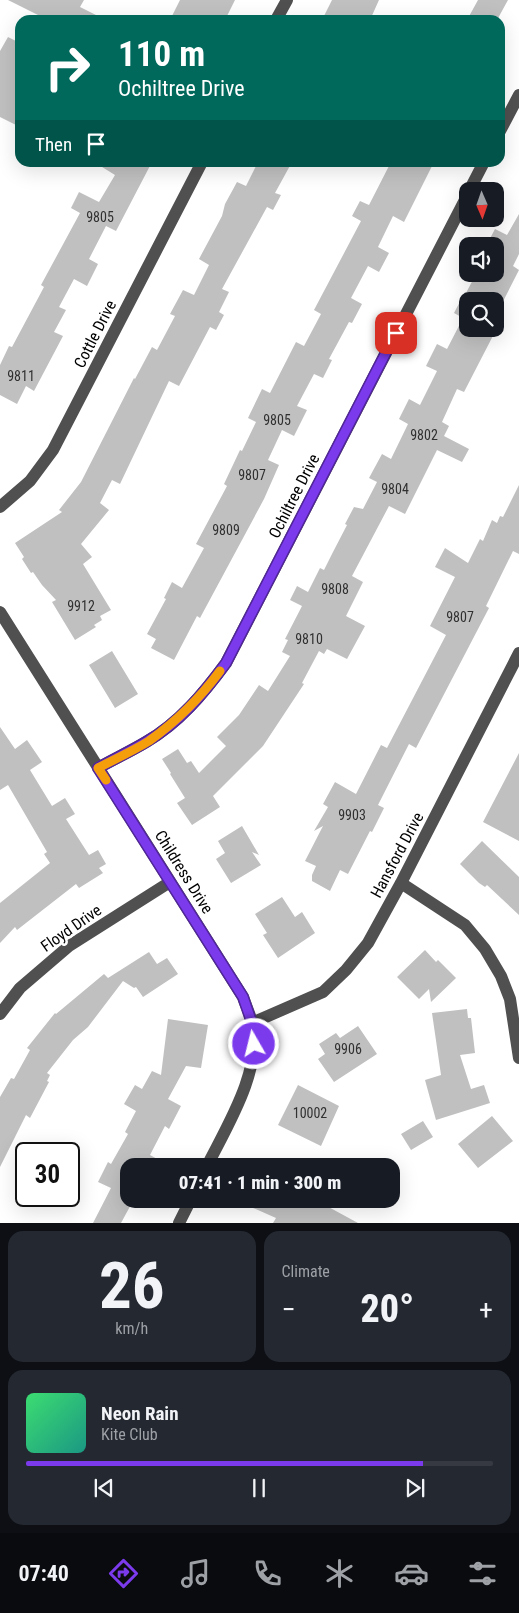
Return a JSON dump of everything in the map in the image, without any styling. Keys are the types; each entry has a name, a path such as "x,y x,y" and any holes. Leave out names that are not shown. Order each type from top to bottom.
{"street":[{"path":"279,15 287,0"},
{"path":"505,122 519,95"},
{"name":"Cottle Drive","path":"0,507 30,481 53,450 199,167"},
{"name":"Ochiltree Drive","path":"474,182 481,167"},
{"name":"Ochiltree Drive","path":"98,768 148,741 177,719 204,692 226,663 459,210"},
{"name":"Childress Drive","path":"0,612 243,997 252,1023 254,1044 252,1061 243,1090 211,1158"},
{"name":"Hansford Drive","path":"252,1023 323,992 346,970 368,943 401,883 519,653"},
{"name":"Floyd Drive","path":"0,1014 20,988 69,946 170,882"},
{"path":"401,883 465,924 485,949 501,976 510,999 519,1058"},
{"path":"180,1222 187,1208"}],"building":[{"path":"8,0 84,0 80,7 96,15 38,15"},
{"path":"180,0 235,0 228,15 172,15"},
{"path":"332,0 379,0 372,15 324,15"},
{"path":"478,0 508,0 500,15 470,15"},
{"path":"8,37 15,40 15,124 0,117 0,51"},
{"path":"102,167 149,167 116,231 106,226 89,259 98,264 87,286 74,279 59,307 66,310 54,332 63,336 34,391 26,386 17,404 0,395 0,365 9,346 12,347 44,287 41,285 80,213 71,208 79,192 99,202 115,175"},
{"path":"256,167 289,167 275,193 281,195 273,210 267,207 222,289 229,292 219,312 224,315 216,330 210,327 179,386 169,381 120,484 112,480 100,503 109,510 81,544 92,557 83,564 111,610 100,616 102,620 94,625 96,627 75,640 52,602 56,600 33,572 31,573 15,543 62,512 59,510 81,482 134,378 152,347 157,350 175,316 170,314 183,290 194,295 209,265 199,259 222,216 225,204 237,182 246,186"},
{"path":"388,167 432,167 404,222 393,216 378,247 389,253 379,272 368,266 351,298 362,304 352,323 349,322 329,359 332,360 323,378 314,374 297,406 307,410 294,436 282,430 268,460 279,465 264,499 200,618 197,616 174,660 151,648 156,639 147,634 166,599 164,598 172,582 182,588 204,548 196,544 227,486 224,484 256,422 248,418 262,389 270,393 296,342 304,346 321,314 314,310 361,221 352,216 360,201 369,205"},
{"path":"519,214 519,254 513,266 519,270 504,299 504,292 467,292 472,282 504,282 504,237 491,237 495,229 507,235"},
{"path":"459,303 459,316 454,313"},
{"path":"459,326 459,337 492,337 464,392 457,389 442,422 449,426 444,436 469,449 462,462 437,450 405,514 389,506 352,576 363,582 346,616 365,626 347,659 327,649 324,654 319,651 302,683 304,684 263,746 213,796 220,807 192,825 177,803 185,798 162,759 178,749 187,763 191,761 199,773 226,746 217,737 239,715 259,685 268,691 290,656 282,652 288,640 285,639 302,606 290,600 297,586 308,592 320,568 324,570 354,507 363,509 377,482 369,478 382,454 391,459 408,424 399,419 409,399 420,405 437,371 426,366 437,344 447,349"},
{"path":"519,485 519,554 513,551 486,606 489,608 416,748 409,744 378,805 384,808 372,832 370,831 348,874 340,870 330,891 312,881 312,875 316,866 305,861 323,826 314,831 328,807 323,804 335,782 356,794 381,745 387,748 446,635 430,626 455,577 435,567 445,548 468,563 480,539 483,541 492,520 497,523 500,516 503,517"},
{"path":"112,651 138,694 115,708 89,665"},
{"path":"0,727 15,749 27,740 42,762 30,770 52,806 65,798 75,814 66,819 89,855 98,850 106,864 99,868 103,873 79,888 76,884 17,930 15,927 0,943 0,903 50,863 44,854 47,852 8,785 0,790"},
{"path":"519,753 519,841 483,822"},
{"path":"242,826 259,855 252,852 261,865 231,883 216,859 225,853 218,841"},
{"path":"482,841 519,877 519,915 487,885 485,887 479,883 460,864"},
{"path":"282,897 295,917 302,912 315,933 278,958 263,935 267,933 255,914"},
{"path":"425,950 436,962 438,960 456,978 431,1002 429,989 419,999 397,977"},
{"path":"149,952 157,964 167,958 178,974 143,997 136,987 134,988 123,981 88,1027 73,1040 47,1073 50,1075 47,1081 49,1082 30,1118 26,1115 0,1167 0,1097 11,1078 14,1079 30,1050 27,1048 55,1013 104,974 108,978"},
{"path":"467,1009 468,1018 471,1018 475,1053 460,1055 471,1089 484,1085 490,1103 436,1120 425,1080 441,1075 432,1013"},
{"path":"168,1019 208,1025 201,1068 186,1066 168,1099 181,1106 169,1129 165,1126 150,1155 155,1158 120,1158 120,1208 129,1208 121,1223 93,1223 111,1188 98,1182 108,1162 111,1164 128,1134 125,1132 136,1111 124,1104 135,1085 142,1089 152,1071 161,1075"},
{"path":"358,1026 377,1054 334,1082 318,1059 325,1054 319,1044 336,1033 340,1038"},
{"path":"298,1085 339,1106 321,1146 278,1125"},
{"path":"492,1116 513,1141 478,1168 458,1144"},
{"path":"423,1121 433,1137 411,1150 401,1134"},
{"path":"253,1208 330,1208 358,1223 273,1223 276,1218"}],"slow traffic":[{"path":"106,780 98,768 148,741 177,719 204,692 220,671"}],"route":[{"path":"254,1044 252,1023 243,997 98,768 148,741 177,719 204,692 226,663 396,333"}]}
